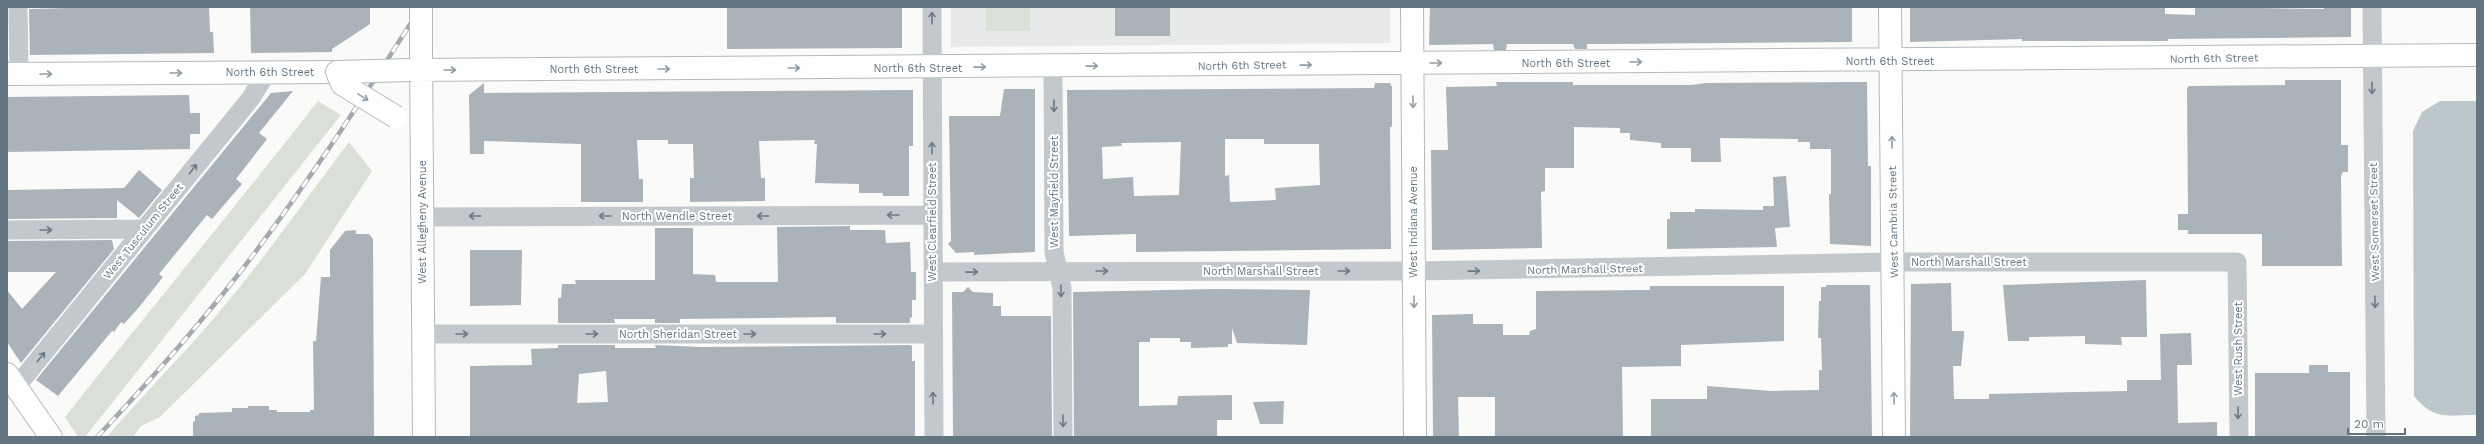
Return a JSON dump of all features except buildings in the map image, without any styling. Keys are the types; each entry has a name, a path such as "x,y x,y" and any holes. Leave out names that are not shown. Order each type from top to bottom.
{"street":[{"path":"13,74 18,7"},
{"name":"West Allegheny Avenue","path":"421,7 418,65 422,133 424,437"},
{"name":"West Clearfield Street","path":"932,7 932,272 934,437"},
{"name":"West Indiana Avenue","path":"1412,7 1414,437"},
{"name":"West Cambria Street","path":"1890,7 1894,262 1894,437"},
{"name":"West Somerset Street","path":"2372,7 2376,437"},
{"name":"North 6th Street","path":"13,74 337,72 418,65 932,68 2477,55"},
{"name":"West Mayfield Street","path":"1053,67 1054,252 1059,270 1063,437"},
{"name":"West Tusculum Street","path":"12,381 144,229 251,98 268,72"},
{"path":"337,72 342,84 422,133"},
{"name":"North Wendle Street","path":"422,217 932,215"},
{"path":"7,230 144,229"},
{"name":"North Marshall Street","path":"932,272 1059,270 1414,271 1894,262 2237,262"},
{"name":"West Rush Street","path":"2237,262 2239,437"},
{"name":"North Sheridan Street","path":"423,334 933,334"},
{"path":"12,381 46,430"}],"shaded area":[{"path":"951,7 1390,7 1390,43 951,47"},
{"path":"986,7 1030,7 1030,31 986,31"},
{"path":"318,101 341,115 85,437 78,437 65,417"},
{"path":"2440,101 2477,101 2477,415 2449,416 2435,413 2428,410 2414,396 2413,131 2422,112"},
{"path":"349,142 372,171 305,274 160,417 141,426 133,437 107,437 227,302 263,257"}],"railway":[{"path":"97,437 171,356 241,271 289,207 334,141 421,7"}]}
